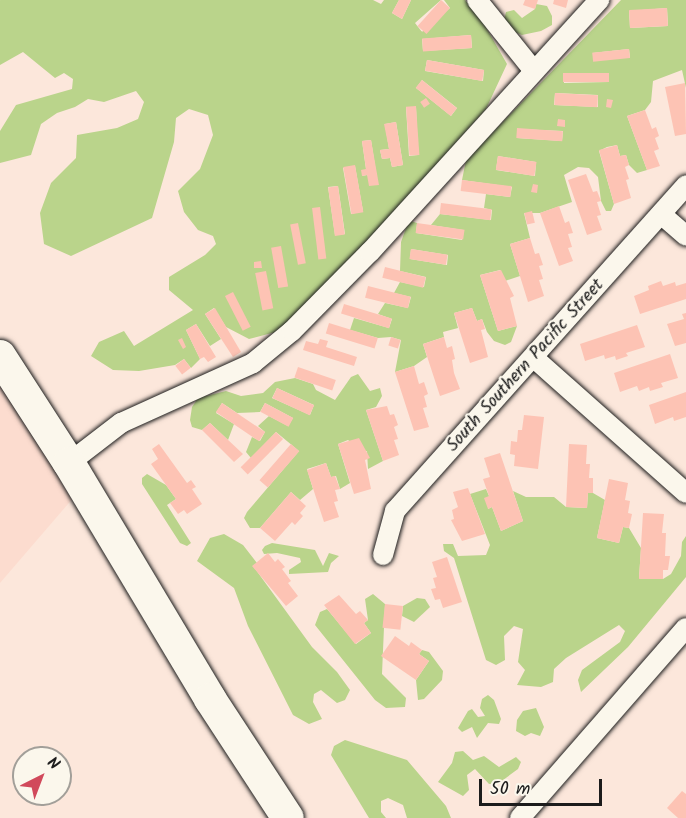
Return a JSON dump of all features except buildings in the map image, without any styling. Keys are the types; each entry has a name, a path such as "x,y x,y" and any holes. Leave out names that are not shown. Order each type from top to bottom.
{"main road":[{"path":"0,356 69,463 210,699 288,818"}],"street":[{"path":"477,0 534,71"},
{"path":"69,463 121,423 253,363 292,331 370,252 599,0"},
{"name":"South Southern Pacific Street","path":"382,555 395,511 534,358 686,185"},
{"path":"661,214 686,236"},
{"path":"534,358 686,493"},
{"path":"520,818 686,628"}],"shaded area":[{"path":"0,383 74,497 0,583"}],"green space":[{"path":"0,0 373,0 381,4 384,0 399,0 392,13 402,19 411,0 441,0 415,23 422,32 450,8 444,0 465,0 480,17 507,64 486,109 396,210 283,330 249,339 226,327 214,308 205,314 221,339 210,346 196,324 186,330 200,359 191,368 184,359 175,365 139,371 113,370 91,356 99,342 124,331 134,346 193,310 169,290 169,277 205,255 216,244 213,236 198,230 184,212 178,191 200,169 213,135 208,115 189,109 176,118 174,142 152,218 71,256 44,244 40,213 51,183 76,158 77,135 117,128 138,119 144,102 136,91 104,102 88,99 75,107 57,113 41,124 31,155 0,163 0,131 16,105 72,89 73,79 64,73 55,78 23,52 0,65","holes":["471,35 472,48 423,51 422,39","427,60 484,70 483,81 425,71","422,80 457,108 451,116 416,88","406,107 416,107 418,155 409,156","396,122 403,165 392,167 390,158 382,159 380,150 389,149 385,124","371,140 378,185 367,175 362,176 366,169 362,141","355,166 363,211 351,214 343,168","338,186 345,234 335,235 328,187"]},
{"path":"621,0 686,0 686,88 682,70 653,81 651,102 645,110 627,116 647,170 637,173 629,165 626,155 620,156 617,145 607,147 599,151 614,204 611,211 606,211 601,201 598,177 589,168 578,167 564,175 572,202 540,213 524,213 530,238 510,244 520,276 505,281 500,270 480,275 498,331 517,326 511,342 505,345 494,341 487,332 482,319 477,321 472,308 454,313 458,328 443,332 444,337 423,344 427,357 414,366 395,372 401,340 391,337 378,338 350,330 354,318 389,328 392,319 378,314 385,303 408,308 411,297 394,293 400,282 424,287 426,277 400,271 401,242 411,221 417,223 416,233 462,240 463,230 431,225 440,214 491,220 492,210 484,208 486,194 510,197 512,187 462,180 466,160","holes":["667,8 668,26 630,28 629,11","629,49 630,58 592,53","608,73 609,82 564,83 564,75","555,93 598,95 598,107 554,105","517,129 563,131 562,141 517,138","498,156 536,162 535,176 496,170","411,249 448,255 447,265 410,259"]},
{"path":"536,4 547,6 552,16 552,25 541,31 522,35 508,29 504,20 506,12 514,10 522,18 535,9"},
{"path":"358,374 370,391 380,388 382,396 376,407 366,410 383,461 368,469 367,451 364,452 348,440 338,444 350,483 340,489 336,476 331,477 326,463 307,469 313,489 300,500 291,492 260,528 250,528 244,518 247,512 299,451 276,432 251,458 246,452 252,437 260,441 265,432 258,426 269,416 288,426 293,418 265,403 260,412 237,413 222,403 216,413 234,424 228,440 210,423 202,430 192,427 190,420 192,407 198,398 226,391 241,396 263,393 275,382 295,378 313,384 316,390 335,400 351,377","holes":["277,388 314,405 310,415 272,398"]},
{"path":"147,474 166,485 176,499 167,505 191,543 187,546 180,543 142,484 142,478"},
{"path":"486,489 489,496 488,509 492,507 501,531 523,521 513,491 526,497 554,497 566,507 587,508 588,493 593,493 605,500 597,538 619,543 623,527 629,528 641,548 639,578 663,579 671,574 681,556 682,542 686,536 686,577 628,647 581,692 578,680 582,670 620,642 625,631 619,625 566,658 554,669 553,682 541,687 517,685 525,670 518,662 523,629 514,626 504,636 505,660 496,665 486,660 454,558 444,551 443,544 453,544 458,556 486,555 490,545 470,494"},
{"path":"224,534 243,545 257,563 253,566 312,647 337,672 350,690 345,700 337,703 321,690 314,694 313,702 322,719 309,724 293,715 248,626 234,588 197,561 210,538"},
{"path":"272,543 315,550 323,566 329,553 339,556 331,563 328,572 289,574 289,570 301,562 300,558 277,553 264,554 262,550"},
{"path":"373,594 385,604 382,674 406,698 405,707 386,708 375,700 315,625 320,612 327,609 356,644 371,633 364,623 368,620 365,599"},
{"path":"417,598 425,599 430,607 414,622 402,616 403,606"},
{"path":"422,650 429,652 443,671 442,680 424,699 418,700 416,680 429,661 419,654"},
{"path":"488,695 494,700 501,719 499,724 488,723 477,738 472,727 462,732 458,728 468,711 472,709 478,717 485,716 480,708 482,699"},
{"path":"536,708 544,727 540,736 531,733 525,736 516,731 517,720 523,711"},
{"path":"345,740 407,760 446,806 451,818 407,818 403,805 388,798 381,801 381,812 386,818 369,818 331,755 334,746"},
{"path":"463,751 473,760 484,756 499,767 516,757 521,762 518,769 499,783 489,784 475,769 467,775 469,790 463,796 438,782 452,763 455,752"}]}
